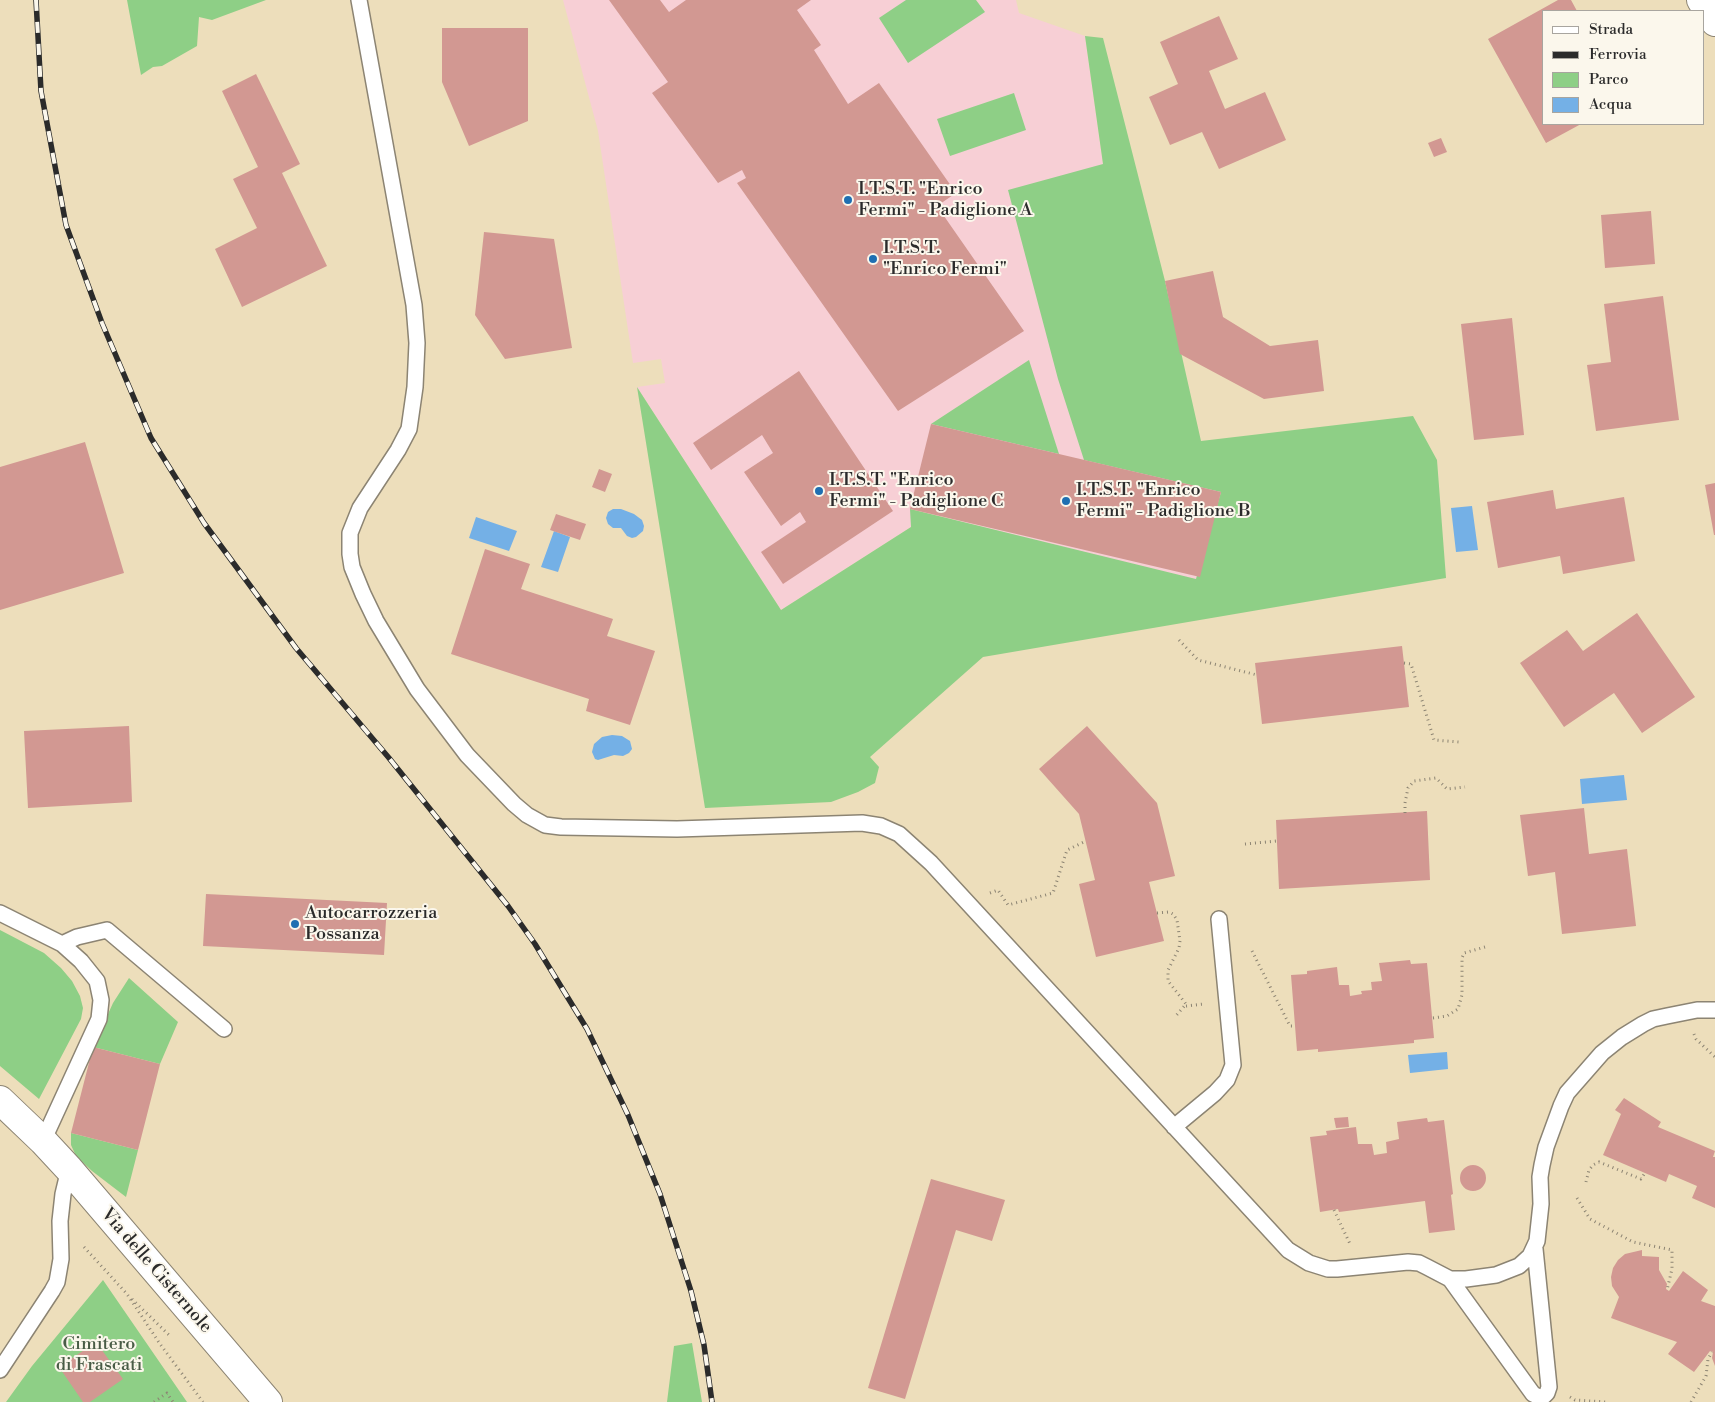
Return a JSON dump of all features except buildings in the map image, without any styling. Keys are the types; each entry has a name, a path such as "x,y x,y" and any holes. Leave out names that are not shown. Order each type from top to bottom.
{"street":[{"path":"1701,0 1715,22"},
{"name":"Via delle Cisternole","path":"0,1100 69,1169 268,1402"}],"lane":[{"path":"359,0 414,305 417,344 415,387 409,430 360,508 350,533 352,567 363,594 385,636 417,689 467,755 514,804 538,822 562,826 677,830 862,823 876,825 900,834 970,905 1294,1255 1309,1263 1337,1270 1396,1263 1419,1263 1435,1270 1450,1279 1533,1394 1539,1397 1544,1396 1549,1387 1535,1249 1541,1204 1540,1177 1546,1147 1561,1106 1568,1092 1602,1053 1626,1034 1653,1019 1688,1012 1715,1010"},
{"path":"0,913 62,944 81,961 97,981 101,1000 99,1019 43,1141"},
{"path":"1174,1127 1215,1093 1227,1080 1233,1065 1219,919"},
{"path":"62,944 77,937 107,930 224,1029"},
{"path":"0,1370 57,1282 61,1259 60,1221 63,1194 69,1169"},
{"path":"1450,1279 1480,1278 1503,1273 1519,1266 1535,1249"}],"path":[{"path":"1179,640 1198,660 1257,675"},
{"path":"1404,663 1411,664 1434,740 1459,742"},
{"path":"1405,812 1408,788 1414,781 1436,778 1447,789 1464,787"},
{"path":"970,905 998,890 1008,905 1053,893 1066,850 1086,841"},
{"path":"1245,844 1277,841"},
{"path":"1157,913 1169,912 1177,920 1180,940 1179,948 1168,970 1168,981 1186,1004 1175,1017"},
{"path":"1432,1018 1447,1016 1458,1009 1462,995 1462,958 1464,953 1485,947"},
{"path":"1252,951 1290,1026 1295,1026"},
{"path":"1688,1012 1696,1039 1715,1057"},
{"path":"1586,1182 1589,1170 1599,1162 1641,1179 1645,1173"},
{"path":"1577,1198 1590,1219 1633,1242 1672,1250 1672,1269 1667,1290"},
{"path":"1334,1210 1361,1267"},
{"path":"60,1221 126,1294 175,1341"},
{"path":"126,1294 203,1402"},
{"path":"1691,1402 1706,1376 1708,1359 1712,1352"},
{"path":"1549,1387 1576,1400 1606,1402"},
{"path":"154,1402 167,1393 174,1402"}],"shaded area":[{"name":"I.T.S.T. \"Enrico Fermi\"","path":"563,0 1016,0 1019,13 1085,36 1103,164 1154,353 1221,492 1196,580 911,509 911,527 781,610 637,387 665,383 661,359 633,363 598,131"}],"green space":[{"path":"127,0 266,0 212,20 199,17 197,46 162,66 153,67 141,75"},
{"path":"906,0 976,0 985,12 908,63 879,18"},
{"path":"1085,36 1103,38 1165,281 1201,441 1413,416 1437,460 1446,578 983,657 870,757 879,767 875,783 858,792 831,802 705,808 637,387 781,610 911,527 910,509 1196,579 1221,492 1084,460 1058,379 1008,190 1103,164"},
{"path":"1014,93 1026,130 950,156 937,119"},
{"path":"1029,360 1059,454 931,424"},
{"path":"0,930 44,953 61,968 72,981 80,996 83,1008 81,1019 39,1099 0,1066"},
{"path":"129,978 178,1022 160,1064 93,1047 113,1003"},
{"path":"71,1133 138,1150 126,1197 76,1156 71,1145"},
{"name":"Cimitero di Frascati","path":"103,1280 187,1402 6,1402 32,1366"},
{"path":"692,1343 702,1402 667,1402 674,1346"}],"water":[{"path":"1472,506 1478,550 1456,552 1451,508"},
{"path":"613,509 621,509 634,514 642,520 643,531 632,538 627,536 621,528 613,528 608,524 606,518 608,512"},
{"path":"476,517 517,531 509,551 469,538"},
{"path":"554,531 570,537 558,572 541,567"},
{"path":"622,736 630,741 632,749 623,756 614,755 598,760 595,759 592,752 594,744 602,737"},
{"path":"1624,775 1627,800 1582,804 1580,779"},
{"path":"1447,1052 1448,1069 1410,1073 1408,1055"}],"railway":[{"path":"36,0 41,91 66,225 102,323 151,438 204,523 296,648 389,758 508,906 535,944 587,1029 628,1115 660,1194 691,1291 704,1345 712,1402"}],"place":[{"name":"I.T.S.T. \"Enrico Fermi\" - Padiglione A","path":"848,200"},
{"name":"I.T.S.T. \"Enrico Fermi\"","path":"873,259"},
{"name":"I.T.S.T. \"Enrico Fermi\" - Padiglione C","path":"819,491"},
{"name":"I.T.S.T. \"Enrico Fermi\" - Padiglione B","path":"1066,501"},
{"name":"Autocarrozzeria Possanza","path":"295,924"}]}
